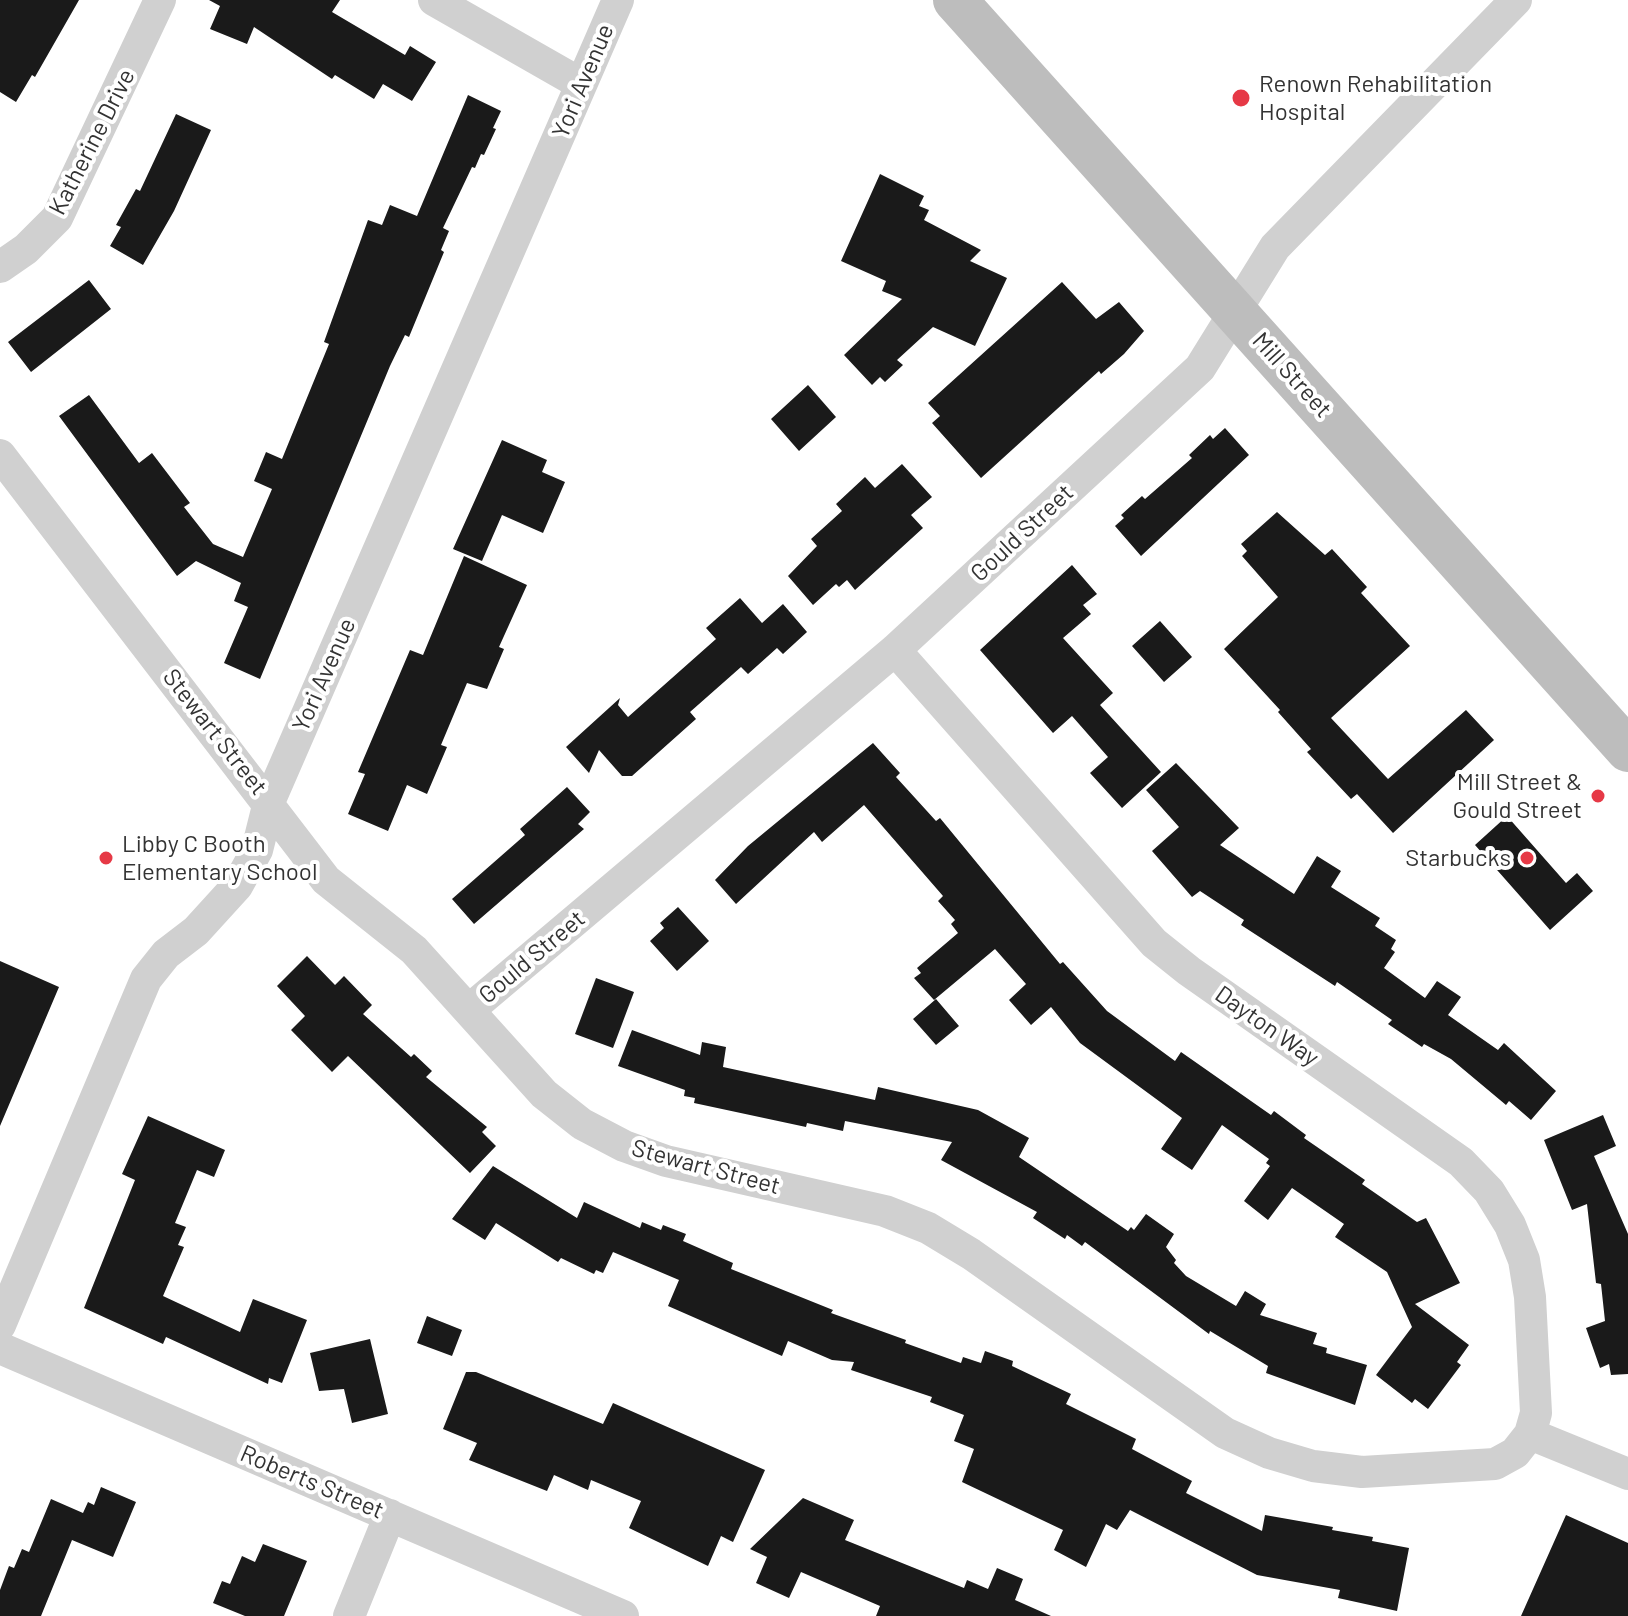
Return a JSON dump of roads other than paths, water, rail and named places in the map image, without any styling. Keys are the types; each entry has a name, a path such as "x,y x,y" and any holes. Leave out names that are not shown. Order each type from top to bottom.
{"main road":[{"name":"Mill Street","path":"955,0 1628,750"}],"street":[{"name":"Katherine Drive","path":"0,267 26,249 57,218 160,0"},
{"path":"434,0 581,84"},
{"name":"Yori Avenue","path":"0,1325 146,979 166,954 196,931 237,886 257,850 269,802 618,0"},
{"name":"Gould Street","path":"469,1010 895,650 1200,368 1233,310 1275,247 1516,0"},
{"name":"Stewart Street","path":"0,455 326,880 414,950 544,1094 582,1124 624,1146 666,1161 885,1211 928,1228 971,1254 1225,1433 1269,1453 1313,1466 1393,1472 1495,1464 1515,1453 1530,1434"},
{"name":"Dayton Way","path":"895,650 1154,943 1189,971 1461,1162 1489,1191 1524,1260 1530,1297 1536,1413 1530,1434"},
{"name":"Roberts Street","path":"0,1348 623,1616"},
{"path":"1530,1434 1628,1474"},
{"path":"349,1616 390,1515"}],"place":[{"name":"Renown Rehabilitation Hospital","path":"1241,98"},
{"name":"Mill Street & Gould Street","path":"1598,796"},
{"name":"Libby C Booth Elementary School","path":"106,858"},
{"name":"Starbucks","path":"1527,858"}]}
